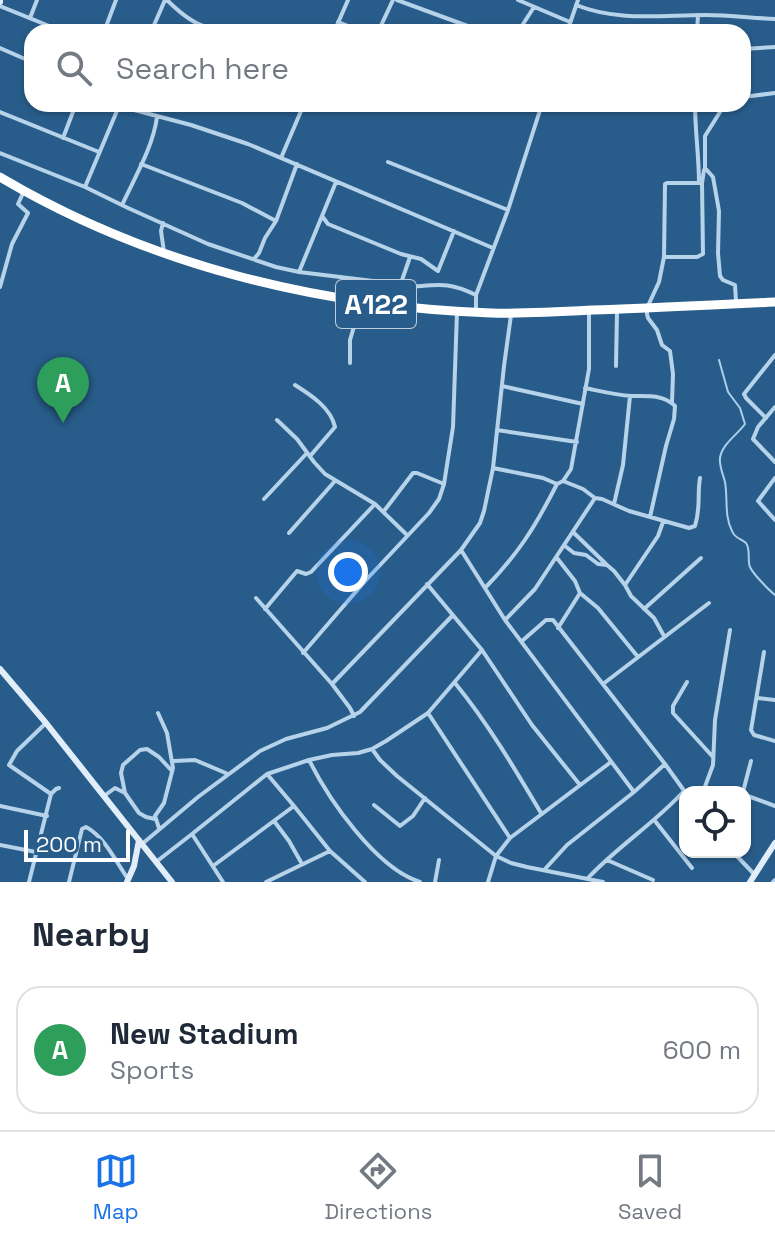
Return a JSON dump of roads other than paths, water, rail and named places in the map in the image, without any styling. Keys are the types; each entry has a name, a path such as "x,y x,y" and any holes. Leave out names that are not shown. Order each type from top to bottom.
{"highway":[{"name":"A122","path":"0,177 86,221 164,253 279,287 361,302 414,309 512,313 775,302"}],"main road":[{"path":"0,669 172,882"},
{"path":"128,881 141,842"},
{"path":"750,882 775,843"},
{"path":"134,866 144,857 154,860"}],"street":[{"path":"30,18 37,0"},
{"path":"107,24 116,0"},
{"path":"155,24 166,0 200,24"},
{"path":"343,24 338,22 348,0"},
{"path":"382,24 395,0 462,24"},
{"path":"518,0 570,22 577,2 595,11 623,17 698,15 775,19"},
{"path":"0,3 45,24"},
{"path":"523,24 534,6"},
{"path":"697,24 698,15"},
{"path":"751,48 775,47"},
{"path":"0,48 24,58"},
{"path":"751,96 775,93"},
{"path":"0,112 99,152"},
{"path":"63,138 73,112"},
{"path":"85,187 116,112"},
{"path":"141,112 223,134 493,248"},
{"path":"281,158 301,112"},
{"path":"476,312 477,292 508,210 539,112"},
{"path":"664,257 697,257 704,251 695,112"},
{"path":"701,183 705,168 705,136 720,112"},
{"path":"122,205 141,164 157,117"},
{"path":"0,153 85,187 208,244 254,259 299,272 401,283 409,287 454,286 477,292"},
{"path":"388,162 508,210"},
{"path":"141,164 242,203 276,221"},
{"path":"254,259 276,221 297,164"},
{"path":"705,168 713,177 719,211 720,276 735,285 736,304"},
{"path":"299,272 336,181"},
{"path":"650,517 676,411 672,402 670,351 662,345 657,330 648,318 647,308 659,282 664,257 665,184 701,183"},
{"path":"0,287 12,244 28,213 18,204 24,191"},
{"path":"322,216 328,224 421,259 438,271"},
{"path":"163,223 164,253"},
{"path":"317,228 328,224"},
{"path":"436,284 454,231"},
{"path":"401,283 410,257"},
{"path":"409,287 414,309"},
{"path":"350,363 350,340 361,302"},
{"path":"616,366 617,310"},
{"path":"303,653 436,506 444,484 453,427 458,311"},
{"path":"578,487 571,469 590,361 589,311"},
{"path":"332,684 461,550 480,523 493,468 512,313"},
{"path":"766,418 744,394 775,355"},
{"path":"264,499 335,427 332,415 295,385"},
{"path":"502,386 583,404"},
{"path":"585,388 672,402"},
{"path":"614,504 623,465 630,396"},
{"path":"775,407 758,427 753,439 775,462"},
{"path":"277,420 297,439 319,468 375,504 407,535"},
{"path":"497,430 577,442"},
{"path":"493,468 578,487 595,498 639,515 689,528 695,526 700,507 700,478"},
{"path":"485,588 526,540 571,469"},
{"path":"384,511 413,473 444,484"},
{"path":"775,478 758,501 775,520"},
{"path":"289,533 335,481"},
{"path":"505,620 529,596 595,498"},
{"path":"265,609 297,571 311,572 375,504"},
{"path":"625,585 664,522"},
{"path":"574,533 614,571 631,596 654,618 664,636"},
{"path":"565,546 598,564 606,564"},
{"path":"461,550 505,620 634,792"},
{"path":"557,558 575,581 580,593 598,608 638,657"},
{"path":"644,609 701,558"},
{"path":"427,584 482,650 532,725 580,785"},
{"path":"558,628 580,593"},
{"path":"256,598 332,684 354,716"},
{"path":"603,684 709,603"},
{"path":"141,842 228,774 273,744 327,728 360,712 452,616"},
{"path":"521,641 546,620 553,620 680,786"},
{"path":"705,786 711,771 715,720 730,630"},
{"path":"154,860 267,774 309,760 372,749 428,713 482,650"},
{"path":"764,652 751,726 752,733 775,741"},
{"path":"687,682 673,706 673,713 713,757"},
{"path":"455,683 541,813"},
{"path":"756,698 775,700"},
{"path":"158,713 167,733 173,762 164,803 155,819 159,828"},
{"path":"428,713 510,838"},
{"path":"46,723 17,751 9,765 51,794"},
{"path":"372,749 386,767 496,856 511,863 603,882"},
{"path":"155,819 139,813 125,793 121,769 140,750 151,751 172,771"},
{"path":"173,762 195,760 228,774"},
{"path":"309,760 337,808 374,850 394,869 420,882"},
{"path":"746,786 751,761"},
{"path":"488,882 496,856 510,838 611,762"},
{"path":"545,870 567,845 665,764"},
{"path":"267,774 330,851 365,882"},
{"path":"29,882 51,794 59,788"},
{"path":"104,796 115,788 125,793"},
{"path":"751,796 775,806"},
{"path":"588,879 679,797"},
{"path":"374,805 400,826 413,816 425,798"},
{"path":"0,806 47,816"},
{"path":"213,866 294,806"},
{"path":"274,821 302,864"},
{"path":"655,821 692,868"},
{"path":"69,882 82,829 86,827 95,832 128,881"},
{"path":"192,834 223,882"},
{"path":"0,845 36,852"},
{"path":"268,881 330,851"},
{"path":"739,858 754,874"},
{"path":"435,882 439,860"},
{"path":"607,860 653,880"},
{"path":"630,882 634,872"}],"waterway":[{"path":"719,360 728,392 740,408 745,424 727,444 720,458 728,519 733,534 746,543 752,570 775,595"}],"place":[{"name":"New Stadium","path":"63,423"}]}
